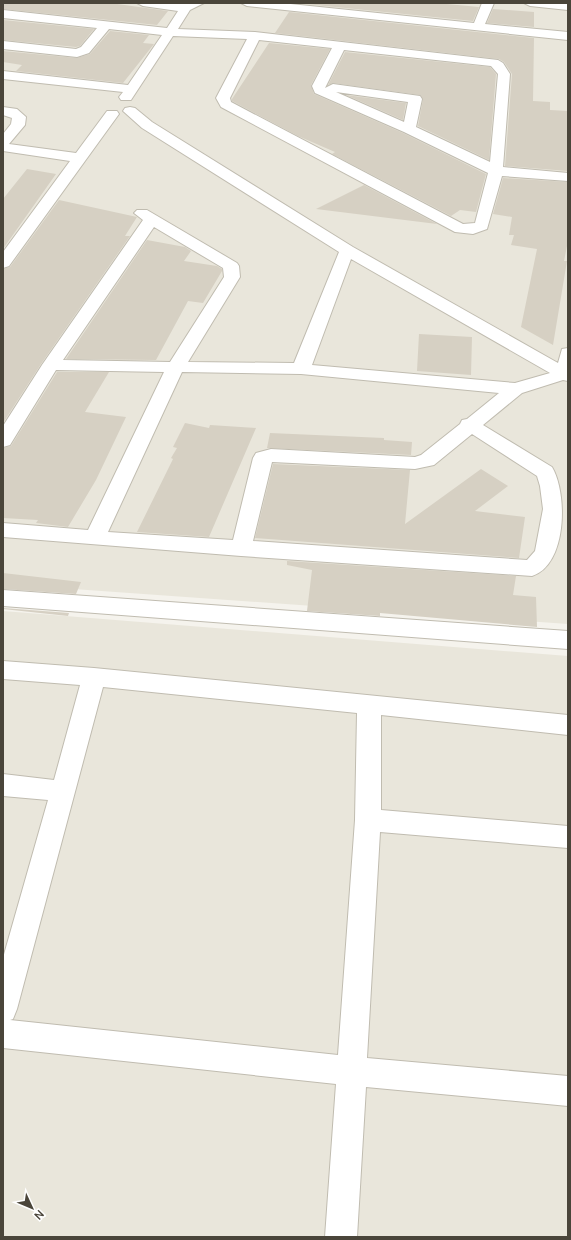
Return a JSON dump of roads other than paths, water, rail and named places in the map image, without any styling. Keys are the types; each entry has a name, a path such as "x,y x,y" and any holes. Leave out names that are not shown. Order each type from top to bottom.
{"street":[{"path":"143,3 186,8 198,3"},
{"path":"247,3 568,36"},
{"path":"478,27 488,3"},
{"path":"530,3 568,7"},
{"path":"3,263 11,240 112,114 129,99 186,8"},
{"path":"3,14 171,32 255,36 339,47 494,63 499,66 504,74 496,171 482,226 473,229 460,229 226,104 223,98 255,36"},
{"path":"3,45 77,52 85,50 106,25"},
{"path":"318,86 339,47"},
{"path":"3,75 129,99 147,125 347,250 566,375"},
{"path":"318,86 417,95 409,129"},
{"path":"318,86 318,88 324,92 409,129 496,171 568,177"},
{"path":"112,114 106,113 100,104 113,96 129,99"},
{"path":"3,111 12,112 19,117 18,125 3,142"},
{"path":"3,147 78,158"},
{"path":"3,441 147,216 231,266 232,277 175,368 95,538"},
{"path":"301,369 347,250"},
{"path":"566,375 568,353"},
{"path":"51,365 301,369 516,389 566,375"},
{"path":"241,548 263,458 271,455 415,463 427,460 470,424 516,389"},
{"path":"3,530 95,538 532,568 545,554 553,509 550,486 545,472 470,424"},
{"path":"3,598 568,640"},
{"path":"3,670 94,677 568,725"},
{"path":"3,1009 94,677"},
{"path":"341,1237 368,820 369,706"},
{"path":"3,786 62,791"},
{"path":"368,820 568,837"},
{"path":"3,1034 352,1071 568,1091"}]}
